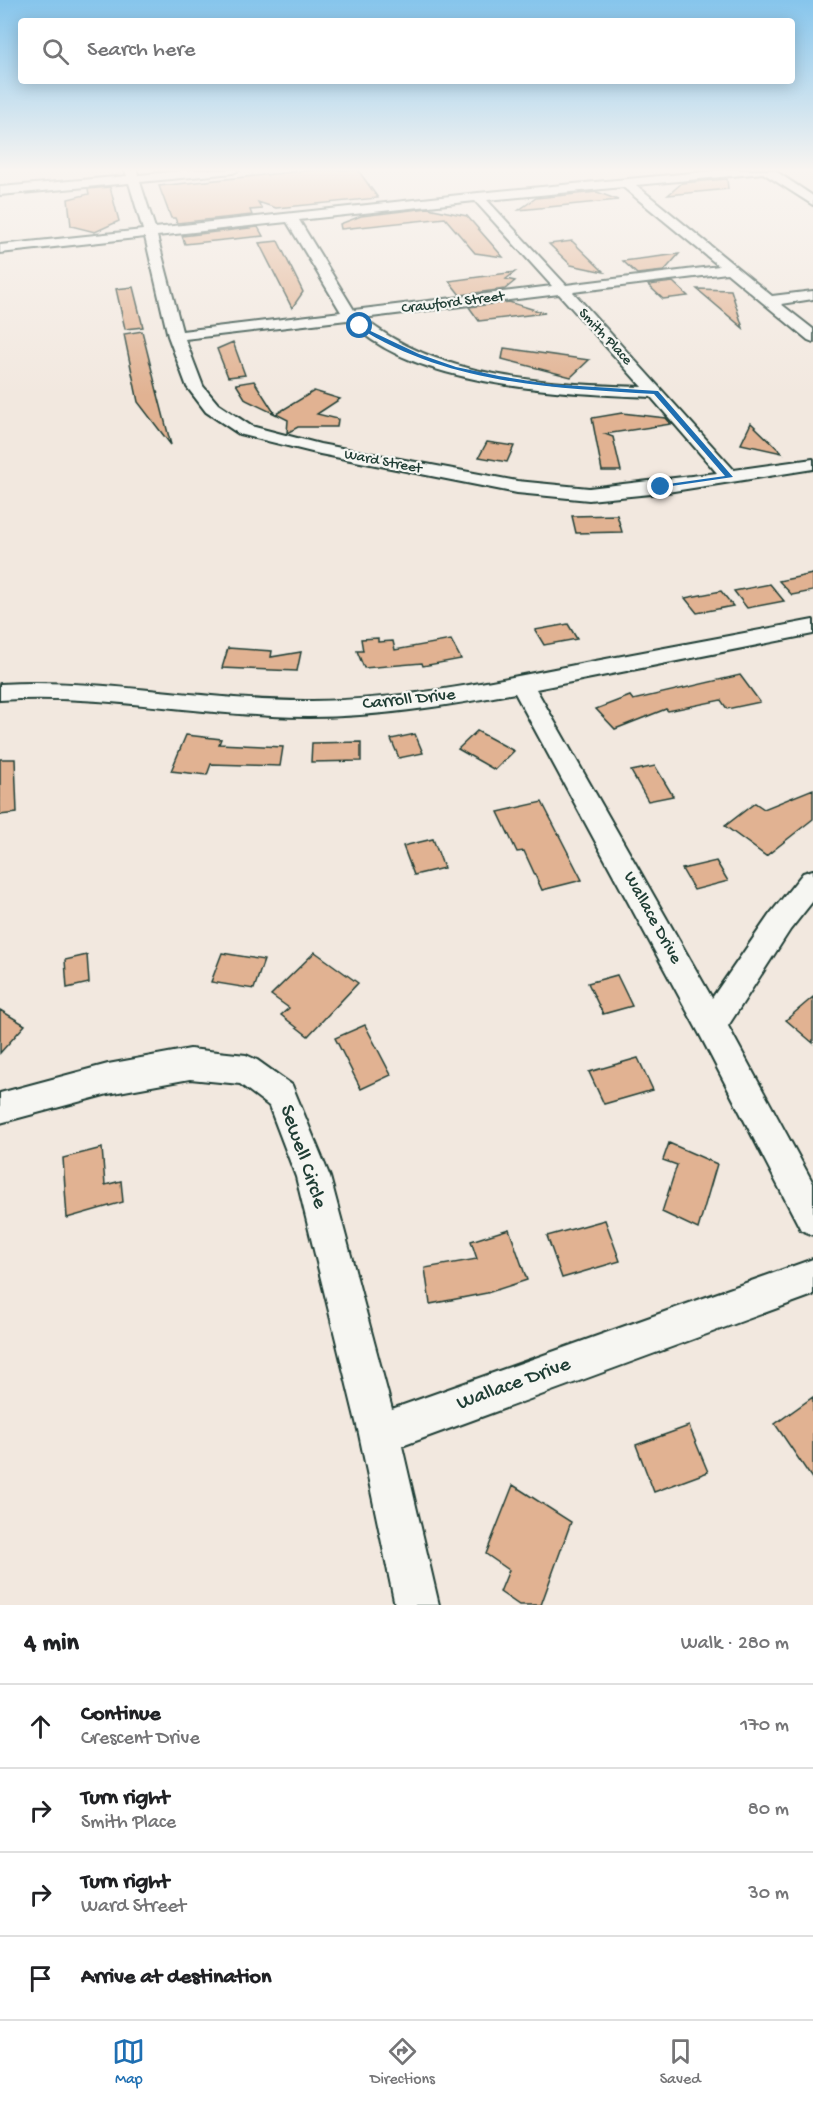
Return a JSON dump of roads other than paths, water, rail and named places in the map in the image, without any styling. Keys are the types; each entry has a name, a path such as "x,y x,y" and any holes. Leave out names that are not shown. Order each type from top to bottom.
{"street":[{"path":"0,249 38,245"},
{"name":"Ward Street","path":"153,245 176,336 195,387 212,408 245,430 278,440 517,487 588,494 730,477 813,464"},
{"path":"307,245 350,315 360,326 417,356 454,368 548,386 656,392"},
{"name":"Smith Place","path":"521,245 656,392 730,477"},
{"path":"701,245 813,338"},
{"name":"Crawford Street","path":"176,336 730,269"},
{"path":"768,301 813,296"},
{"name":"Carroll Drive","path":"0,692 119,693 235,705 312,709 397,702 522,684 813,627"},
{"name":"Wallace Drive","path":"522,684 711,1025 813,1218"},
{"path":"711,1025 780,922 813,882"},
{"name":"Sewell Circle","path":"0,1108 108,1079 190,1064 246,1070 281,1096 313,1177 379,1434"},
{"name":"Wallace Drive","path":"379,1434 813,1277"},
{"path":"379,1434 417,1605"}]}
